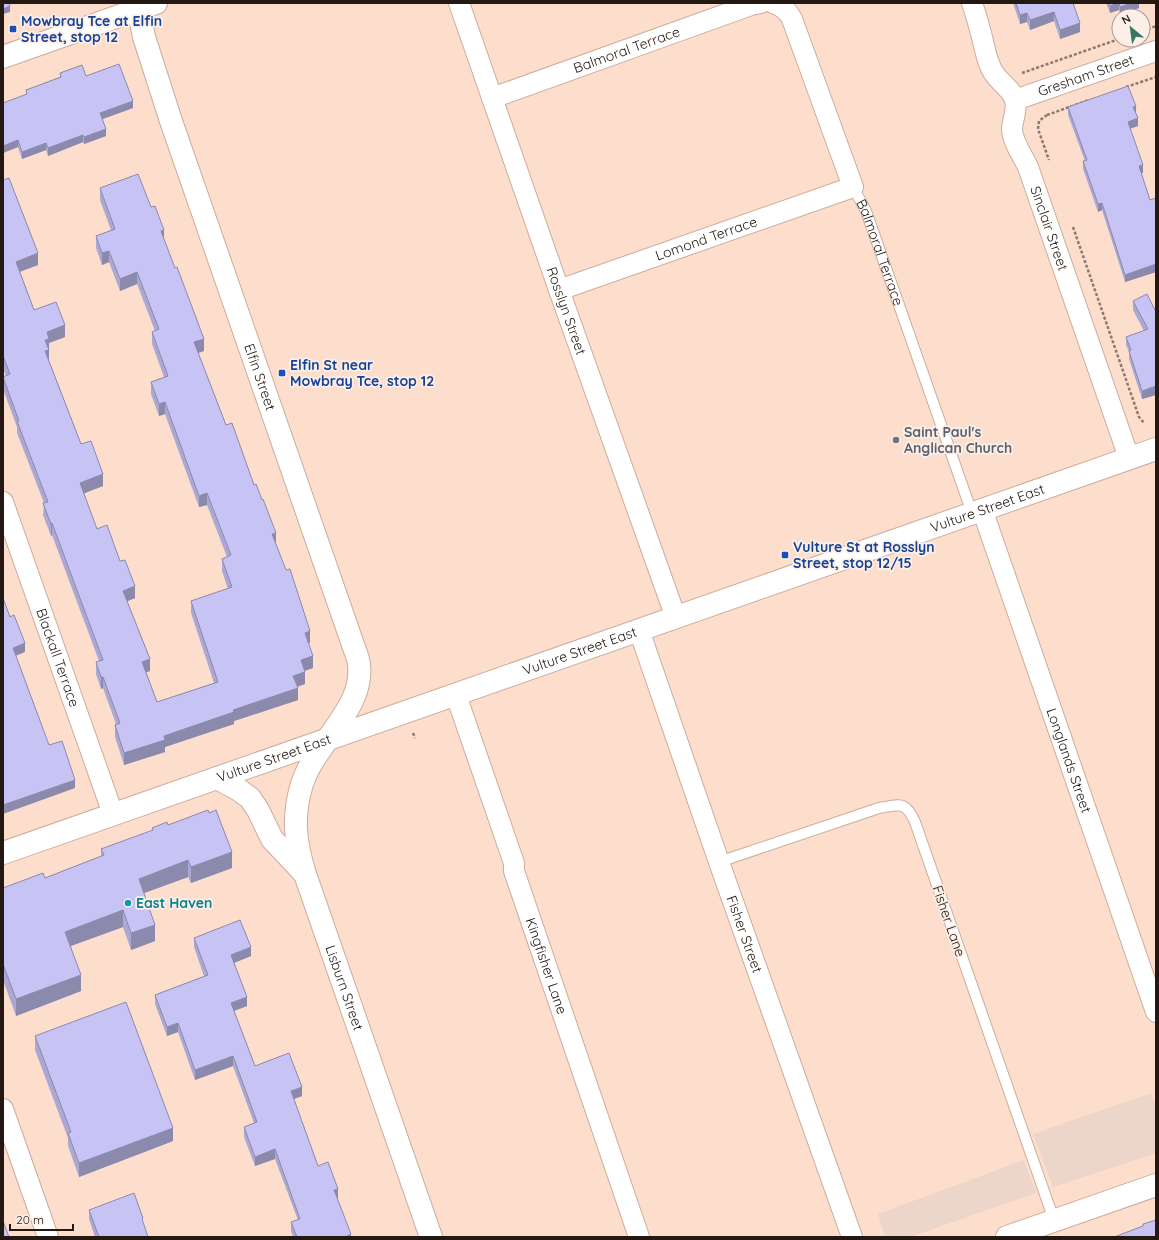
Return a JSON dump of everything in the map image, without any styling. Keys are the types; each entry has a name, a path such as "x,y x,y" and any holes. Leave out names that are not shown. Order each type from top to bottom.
{"main road":[{"path":"3,57 144,5"},
{"name":"Elfin Street","path":"144,5 144,37 166,107 358,658 360,680 356,691 344,714 327,739"},
{"name":"Vulture Street East","path":"3,853 1156,449"},
{"name":"Lisburn Street","path":"327,739 305,776 296,811 297,845 305,874 431,1237"},
{"path":"217,778 250,798 258,810 272,839 305,874"},
{"path":"1007,1237 1156,1185"}],"street":[{"name":"Rosslyn Street","path":"459,3 676,618"},
{"name":"Balmoral Terrace","path":"492,98 744,7 761,3"},
{"name":"Balmoral Terrace","path":"773,3 788,12 792,18 853,187"},
{"path":"972,3 991,70 1009,89 1015,100"},
{"name":"Gresham Street","path":"1015,100 1156,51"},
{"name":"Sinclair Street","path":"1015,100 1016,107 1012,131 1014,138 1028,167 1129,458"},
{"name":"Lomond Terrace","path":"559,290 853,187"},
{"name":"Blackall Terrace","path":"3,502 113,814"},
{"name":"Longlands Street","path":"977,511 1156,1012"},
{"name":"Fisher Street","path":"639,630 719,862 852,1237"},
{"name":"Kingfisher Lane","path":"456,695 514,863 514,871 639,1237"},
{"path":"3,1109 48,1237"}],"lane":[{"name":"Balmoral Terrace","path":"853,187 866,211 977,511"},
{"name":"Fisher Lane","path":"719,862 880,808 903,806 907,808 917,829 1054,1220"}],"path":[{"path":"1020,74 1111,42"},
{"path":"1120,89 1156,77"},
{"path":"1051,166 1038,128 1039,121 1047,115 1090,100"},
{"path":"1046,111 1047,115"},
{"path":"1072,225 1139,417 1144,423"}],"shaded area":[{"path":"1151,1093 1156,1106 1156,1153 1053,1187 1033,1134"},
{"path":"1024,1160 1036,1193 910,1237 885,1236 878,1214"}],"building":[{"path":"3,3 9,3 10,6 3,9"},
{"path":"1016,3 1073,3 1080,23 1060,30 1054,12 1030,20 1027,13 1020,15"},
{"path":"1109,3 1117,3 1110,6"},
{"path":"1119,3 1131,3 1120,7"},
{"path":"119,64 133,101 100,113 106,129 84,137 83,135 48,148 46,143 22,152 18,140 3,146 3,103 27,94 26,90 61,77 60,73 82,65 86,76"},
{"path":"1128,86 1136,106 1133,107 1138,118 1128,122 1143,165 1139,166 1150,200 1156,198 1156,264 1125,275 1102,203 1098,204 1083,161 1087,160 1068,107"},
{"path":"138,174 151,207 155,206 164,230 161,231 175,268 177,267 204,339 194,342 226,425 232,423 254,485 256,484 262,500 263,499 276,533 272,534 286,570 290,569 310,631 305,633 313,656 301,660 305,672 293,676 298,688 233,710 234,712 164,736 165,740 124,753 115,725 120,723 96,662 103,660 52,523 51,524 43,503 48,502 17,421 19,421 3,377 10,374 3,356 3,180 9,178 38,253 16,262 34,310 56,302 65,325 47,332 49,339 45,340 49,350 45,351 81,444 91,441 103,474 80,483 97,529 107,525 120,561 125,560 135,586 123,591 150,659 142,662 157,702 218,682 191,601 232,587 222,559 231,555 207,493 199,496 165,402 159,404 151,382 168,376 152,332 159,329 137,272 120,279 109,251 102,253 96,236 115,229 100,188"},
{"path":"1147,294 1156,312 1156,386 1142,391 1126,337 1148,329 1133,301"},
{"path":"3,598 10,617 14,615 25,643 13,648 49,745 62,741 75,780 3,805"},
{"path":"208,810 209,813 216,810 232,852 191,867 188,860 139,879 155,925 131,933 123,910 65,932 81,975 16,999 3,964 3,888 43,873 45,878 104,855 101,849 153,830 152,828 167,822 168,825"},
{"path":"240,920 251,947 231,955 247,997 231,1003 255,1066 289,1053 302,1087 291,1091 318,1166 328,1162 338,1189 334,1190 351,1234 347,1237 297,1237 291,1222 300,1219 275,1149 255,1157 244,1127 257,1122 233,1056 195,1070 178,1023 167,1027 155,995 208,975 194,938"},
{"path":"126,1002 173,1128 79,1163 68,1133 71,1132 35,1036"},
{"path":"134,1193 148,1237 99,1237 89,1210"},
{"path":"1156,1220 1156,1237 1114,1237 1143,1226 1143,1224"},
{"path":"3,1221 9,1237 3,1237"}],"place":[{"name":"Mowbray Tce at Elfin Street, stop 12","path":"13,29"},
{"name":"Elfin St near Mowbray Tce, stop 12","path":"282,373"},
{"name":"Saint Paul's Anglican Church","path":"896,440"},
{"name":"Vulture St at Rosslyn Street, stop 12/15","path":"785,555"},
{"name":"East Haven","path":"128,903"}]}
